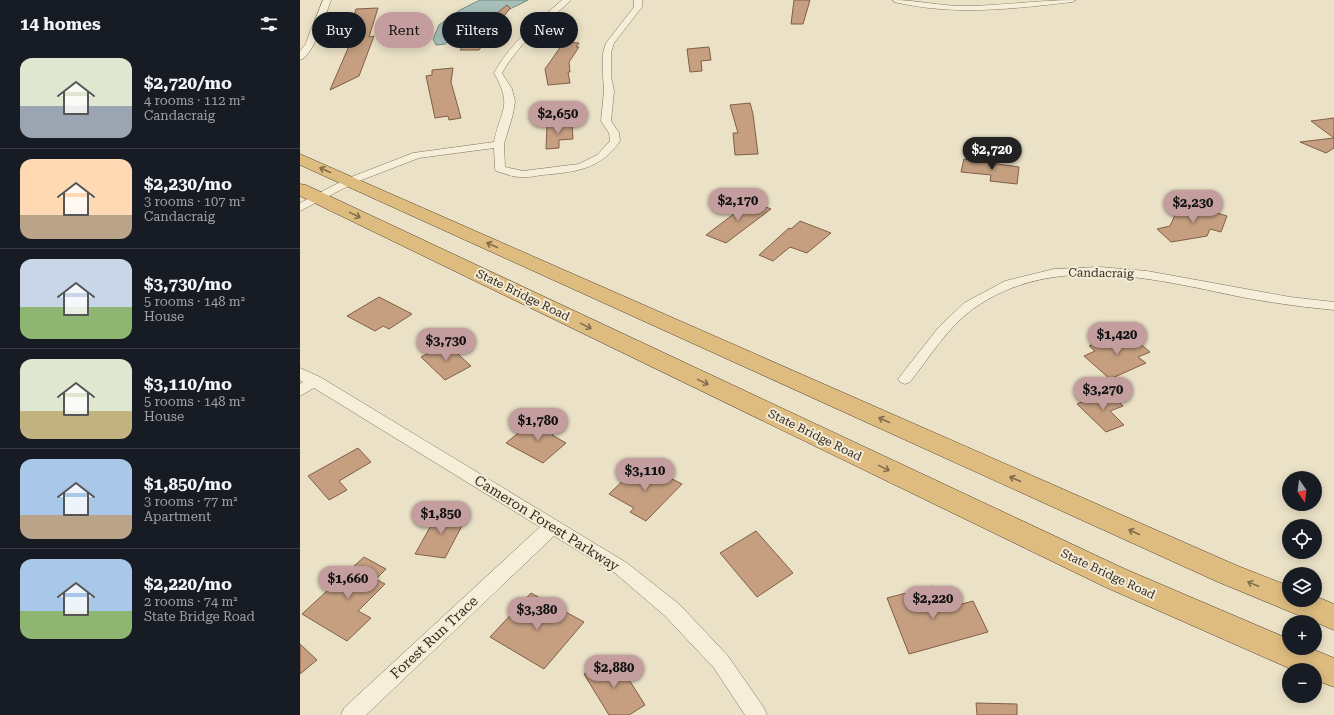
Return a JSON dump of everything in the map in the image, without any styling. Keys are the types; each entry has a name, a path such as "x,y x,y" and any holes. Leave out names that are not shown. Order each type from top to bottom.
{"highway":[{"path":"300,158 1228,574 1282,596"},
{"path":"366,175 375,186 426,208 431,212 429,217"},
{"name":"State Bridge Road","path":"307,199 1115,578 1334,673"},
{"path":"1310,607 1334,617"}],"street":[{"path":"300,57 309,46 327,0"},
{"path":"567,0 540,24 503,62 498,73 508,91 510,105 500,136 500,169 519,174 574,169 591,163 610,150 615,141 614,133 606,121 609,91 607,76 607,53 610,43 638,7 638,0"},
{"path":"897,0 932,7 960,9 1072,0"},
{"path":"307,199 418,155 499,144"},
{"name":"Candacraig","path":"904,379 952,322 968,307 987,294 1009,284 1033,277 1059,272 1093,270 1132,272 1285,301 1334,306"},
{"name":"Cameron Forest Parkway","path":"300,372 621,568 672,610 720,662 757,715"},
{"path":"300,391 315,381"},
{"name":"Forest Run Trace","path":"351,715 552,526"}],"water":[{"path":"480,0 528,0 503,12 457,12"},
{"path":"442,23 442,44 436,45 434,37 439,25"}],"building":[{"path":"794,0 810,0 803,24 791,24"},
{"path":"507,5 510,8 507,12 498,12"},
{"path":"378,8 377,12 374,12 374,21 369,37 374,36 359,76 330,90 348,48 366,48 366,12 355,12 356,9"},
{"path":"579,47 569,62 570,72 568,72 570,83 548,85 545,69 560,48"},
{"path":"709,47 711,60 701,61 702,71 690,72 687,49"},
{"path":"462,48 480,48 479,50 460,50"},
{"path":"453,68 451,82 461,118 449,120 448,116 435,118 426,76 432,75 432,70"},
{"path":"750,103 753,114 758,154 735,155 733,133 738,133 730,105"},
{"path":"1334,118 1334,138 1311,121"},
{"path":"572,124 573,139 559,140 559,148 546,149 547,126"},
{"path":"1334,138 1334,148 1326,153 1300,142"},
{"path":"964,159 1019,167 1017,184 990,181 991,175 961,172"},
{"path":"751,201 771,209 726,243 706,235"},
{"path":"1190,204 1204,207 1203,209 1227,216 1221,232 1210,229 1207,236 1171,242 1157,229 1170,226 1179,206 1188,208"},
{"path":"800,221 831,233 807,253 790,247 773,261 759,255 789,228 791,229"},
{"path":"379,297 412,314 389,329 383,326 375,331 347,316"},
{"path":"1113,336 1119,341 1131,336 1150,352 1138,357 1146,363 1110,379 1084,356 1095,351 1089,346"},
{"path":"447,344 471,366 445,380 421,357"},
{"path":"1108,391 1123,406 1110,411 1124,425 1106,432 1077,404"},
{"path":"548,421 561,428 552,435 566,443 543,463 506,443 527,426 536,431"},
{"path":"358,448 371,462 339,481 347,490 329,500 308,476"},
{"path":"650,468 682,484 646,521 630,512 634,508 609,494 634,470 643,475"},
{"path":"438,513 467,516 445,558 415,554"},
{"path":"756,531 793,573 757,597 720,553"},
{"path":"364,557 386,569 376,579 385,584 358,611 371,618 347,641 302,614"},
{"path":"933,586 944,609 973,601 988,632 909,654 887,598"},
{"path":"531,593 584,622 544,669 490,637"},
{"path":"300,644 317,660 300,674"},
{"path":"614,656 645,705 629,715 609,715 584,674"},
{"path":"976,703 1017,704 1017,715 977,715"}]}
